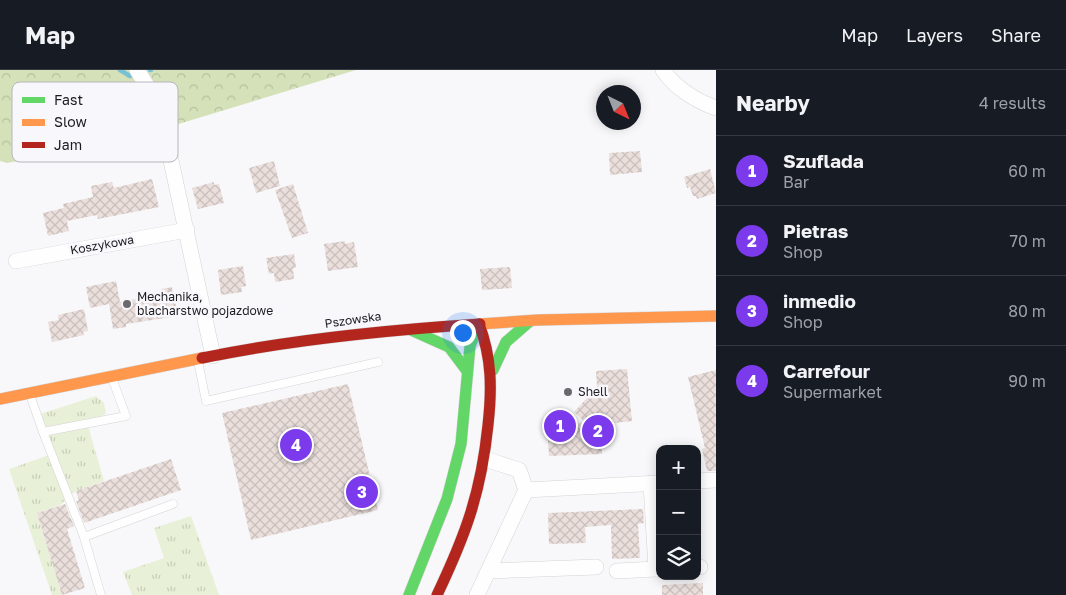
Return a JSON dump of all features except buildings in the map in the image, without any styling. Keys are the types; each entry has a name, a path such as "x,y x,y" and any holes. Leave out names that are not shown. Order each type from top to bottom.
{"main road":[{"name":"Pszowska","path":"0,399 213,356 358,333 404,328 530,321 716,316"},
{"path":"492,370 506,342 530,321"},
{"path":"437,595 463,538 476,502 485,459 492,370 487,342 479,324"},
{"path":"409,595 447,500 461,444 470,346 479,324"},
{"path":"404,328 449,347 467,371"}],"street":[{"path":"137,70 145,82"},
{"path":"663,70 671,82 702,104 716,108"},
{"path":"172,162 213,356"},
{"name":"Koszykowa","path":"16,261 187,230"},
{"path":"477,595 526,490 519,470 485,459"},
{"path":"701,481 716,480"},
{"path":"526,490 655,483 657,535"},
{"path":"489,571 596,567"},
{"path":"617,571 656,569"}],"lane":[{"path":"197,359 206,402 378,362"},
{"path":"43,432 126,416 112,376"},
{"path":"30,393 43,432 84,537 101,595"},
{"path":"84,537 173,504"}],"green space":[{"path":"0,70 356,70 178,124 178,82 12,82 13,162 7,163 0,161"},
{"path":"96,396 104,403 106,414 87,422 104,481 76,491 60,505 37,513 62,595 52,595 9,469 52,454 37,415"},
{"path":"191,516 219,595 132,595 123,572 164,558 154,528"}],"waterway":[{"path":"120,70 130,76"}],"traffic: fast":[{"path":"493,370 506,342 530,321"},
{"path":"409,595 447,499 461,444 470,346 479,324"},
{"path":"411,330 449,347 467,371"}],"traffic: slow":[{"path":"480,324 538,320 716,316"},
{"path":"0,399 202,358"}],"traffic: jam":[{"path":"437,595 471,513 485,449 489,412 490,374 489,361 479,324"},
{"path":"202,358 341,336 480,324"}],"place":[{"name":"Mechanika, blacharstwo pojazdowe","path":"127,304"},
{"name":"Shell","path":"568,392"},
{"name":"Szuflada","path":"560,426"},
{"name":"Pietras","path":"598,431"},
{"name":"Carrefour","path":"296,445"},
{"name":"inmedio","path":"362,492"}]}
